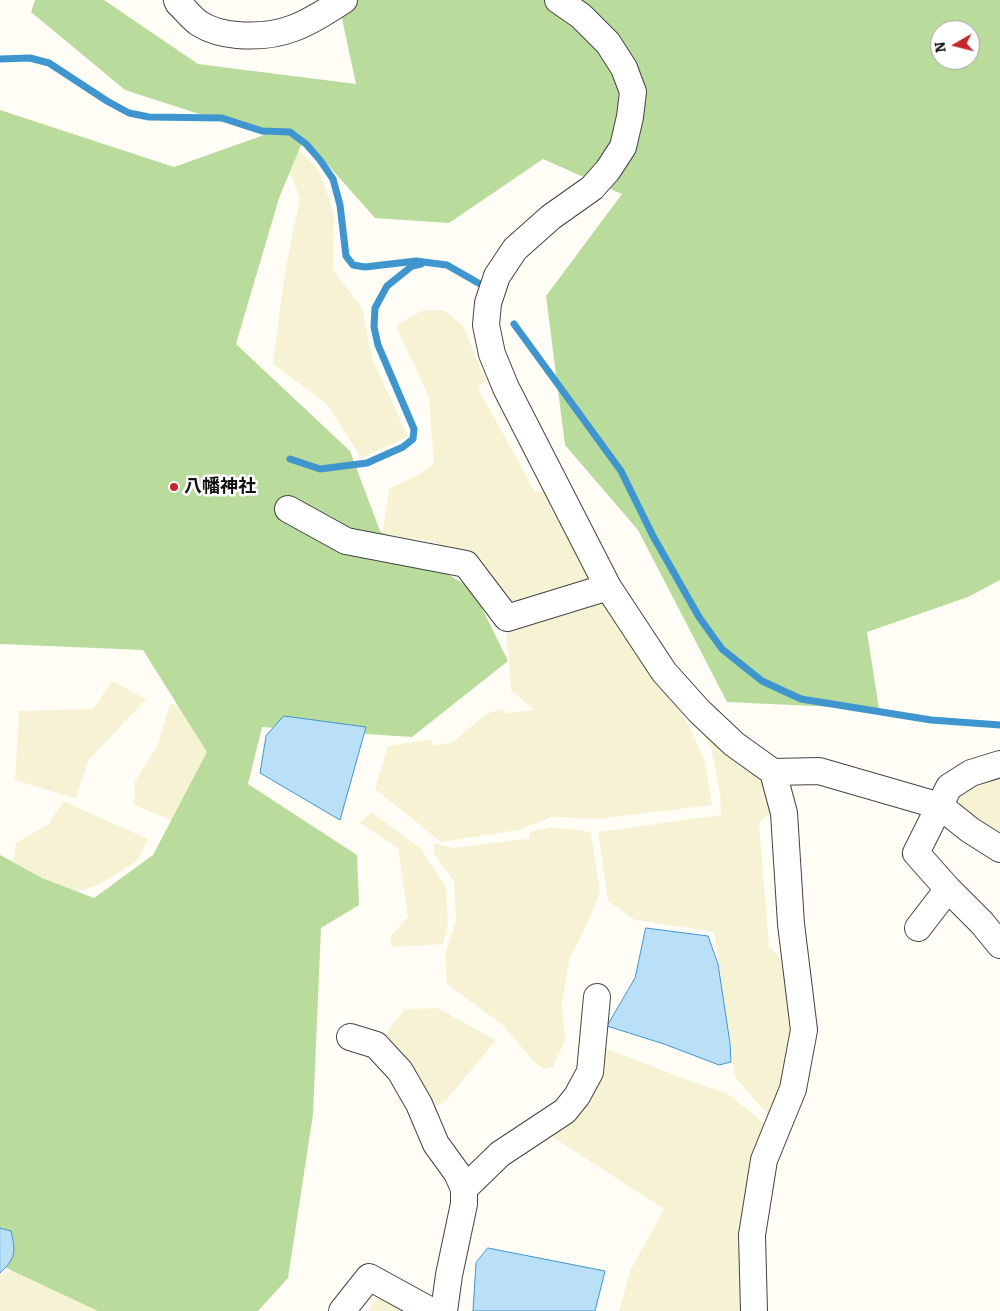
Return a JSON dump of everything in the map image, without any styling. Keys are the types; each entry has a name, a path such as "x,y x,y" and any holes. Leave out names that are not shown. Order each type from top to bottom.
{"street":[{"path":"177,0 201,24 225,34 249,36 273,35 299,27 344,0"},
{"path":"558,0 580,16 608,43 624,68 633,92 630,117 623,146 608,170 592,188 551,216 515,249 497,276 488,303 486,325 492,354 506,388 608,587 664,672 699,711 734,744 773,772 819,771 940,806 970,830 1000,849"},
{"path":"288,509 346,541 466,564 507,618 608,587"},
{"path":"1000,764 971,773 949,787 916,853 982,923 1000,945"},
{"path":"754,1311 752,1235 764,1160 793,1089 804,1030 791,924 784,813 773,772"},
{"path":"918,928 948,889"},
{"path":"464,1189 500,1154 565,1111 578,1096 590,1072 597,997"},
{"path":"350,1037 376,1045 400,1071 419,1104 436,1144 457,1173 464,1189 464,1204 449,1275 444,1311"},
{"path":"342,1311 369,1276 431,1311"}],"shaded area":[{"path":"287,140 319,170 334,214 333,270 362,308 372,358 408,437 361,458 327,404 273,364 285,271 300,199 292,177 266,155"},
{"path":"444,310 463,326 486,381 477,386 535,492 547,491 594,577 534,602 509,601 473,558 428,540 382,536 389,489 418,475 434,464 429,398 396,326 421,311"},
{"path":"601,601 616,611 691,729 705,762 712,805 597,819 552,817 518,830 441,842 375,789 388,746 431,739 434,746 453,742 486,714 502,709 506,713 534,710 511,690 506,626"},
{"path":"112,681 146,699 88,761 76,799 15,780 19,711 93,709"},
{"path":"170,704 201,711 235,737 185,826 134,805 135,781 158,745"},
{"path":"691,716 768,778 773,811 759,823 769,947 793,969 797,1039 771,1118 735,1077 714,932 635,920 608,901 598,832 721,815 720,793 711,747"},
{"path":"1000,775 1000,843 954,812 954,797"},
{"path":"63,801 148,839 137,861 100,884 53,900 10,880 16,843 49,824"},
{"path":"371,812 421,849 446,888 448,923 443,944 392,947 390,937 408,917 398,848 360,823"},
{"path":"550,827 591,832 600,892 569,960 562,1004 565,1040 553,1067 545,1069 535,1063 504,1026 447,984 445,955 456,920 454,881 434,854 434,843 452,848 529,839 530,832"},
{"path":"437,1008 496,1040 444,1103 434,1106 383,1037 405,1009"},
{"path":"604,1048 728,1094 766,1125 745,1311 619,1311 630,1271 664,1209 546,1133"},
{"path":"41,1260 235,1311 0,1311 0,1275"},
{"path":"381,1294 419,1311 368,1311"}],"green space":[{"path":"35,0 104,0 198,64 356,84 338,0 1000,0 1000,580 968,597 867,632 879,709 727,702 638,530 565,445 546,296 622,194 543,159 449,223 375,218 304,138 279,198 236,344 350,451 380,531 473,590 508,661 412,737 262,727 248,784 357,855 359,905 321,928 313,1114 288,1278 258,1311 98,1311 0,1265 0,855 42,878 94,898 153,855 207,752 143,650 0,644 0,110 174,167 264,135 125,90 31,12"}],"water":[{"path":"284,716 366,727 340,820 260,773 266,736"},
{"path":"646,928 708,936 718,964 730,1043 731,1062 719,1065 664,1044 607,1026 635,978"},
{"path":"0,1228 11,1231 14,1250 12,1259 0,1273"},
{"path":"488,1248 605,1271 595,1311 473,1311 476,1263"}],"waterway":[{"path":"0,59 30,58 49,63 129,113 149,117 222,118 262,131 290,132 306,144 333,179 340,205 346,256 353,265 365,267 416,261 447,265 480,284"},
{"path":"290,459 320,469 367,463 403,447 413,439 414,429 378,345 374,327 375,308 387,286 412,266 421,264"},
{"path":"514,324 621,471 653,536 699,617 722,649 762,681 801,699 931,720 1000,725"}],"place":[{"name":"八幡神社","path":"174,487"}]}
